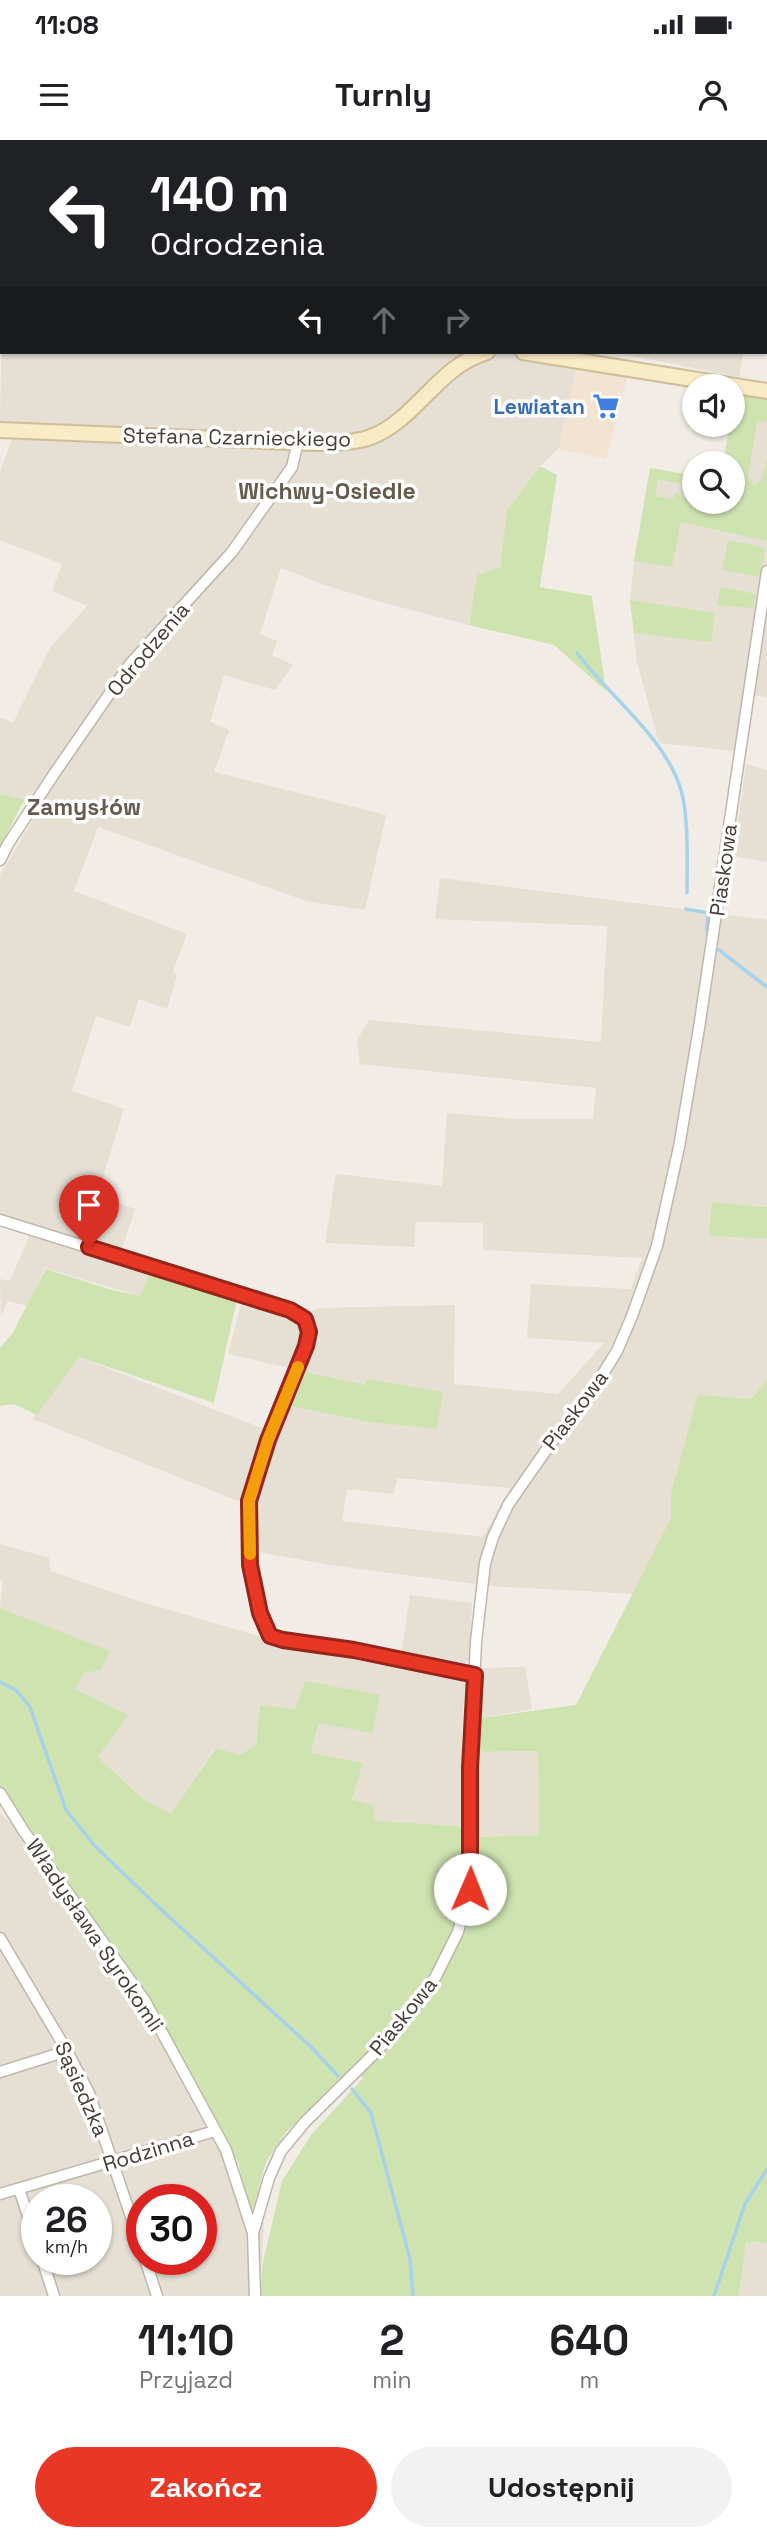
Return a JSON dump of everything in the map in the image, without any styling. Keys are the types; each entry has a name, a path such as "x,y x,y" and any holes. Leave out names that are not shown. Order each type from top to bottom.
{"street":[{"name":"Stefana Czarnieckiego","path":"0,430 346,442 379,433 401,418 461,362 482,354"},
{"path":"536,354 767,391"},
{"name":"Odrodzenia","path":"0,860 54,774 130,664 232,552 292,467 298,442"},
{"name":"Piaskowa","path":"267,2184 281,2151 291,2138 378,2050 419,2003 458,1932 470,1889 470,1768 479,1601 485,1563 493,1537 508,1505 529,1473 591,1393 617,1351 657,1246 679,1147 699,1028 767,571"},
{"path":"0,1220 290,1310 305,1319 309,1332 306,1346 268,1440 249,1501 250,1565 260,1613 270,1636 367,1652 475,1675"},
{"name":"Władysława Syrokomli","path":"0,1793 23,1830 145,2001 226,2150 253,2233 256,2296"},
{"name":"Sąsiedzka","path":"0,1938 4,1950 68,2051 89,2093 126,2201"},
{"path":"0,2072 68,2051"},
{"name":"Rodzinna","path":"0,2194 215,2131"},
{"name":"Władysława Syrokomli","path":"253,2233 267,2184"},
{"path":"19,2189 21,2195"},
{"path":"47,2275 54,2296"},
{"path":"150,2275 157,2296"}],"shaded area":[{"path":"1,354 577,354 559,448 540,466 507,510 500,567 477,575 469,625 373,600 281,568 260,634 277,641 272,655 293,665 275,690 224,675 210,722 229,730 214,772 386,815 365,910 306,901 98,827 74,891 187,934 173,971 177,976 167,1009 139,999 130,1027 96,1016 72,1091 124,1109 97,1196 135,1209 118,1260 155,1271 142,1297 45,1268 28,1306 8,1301 1,1316 0,1279 10,1281 33,1227 0,1216 0,875 38,811 0,793 0,717 13,723 50,648 87,606 52,591 62,564 0,540 0,472 11,442 13,422 0,421"},
{"path":"623,354 743,354 739,374 724,374"},
{"path":"577,365 628,375 606,459 559,449"},
{"path":"767,397 767,697 744,694 735,751 659,743 637,662 630,600 650,468 682,474 682,514 745,514 745,451 725,451 728,437 745,437 745,403"},
{"path":"746,764 767,770 767,862 733,856"},
{"path":"440,878 767,920 767,1207 712,1202 710,1236 767,1239 767,1380 671,1493 671,1526 637,1594 489,1586 330,1565 253,1551 254,1501 265,1458 289,1406 369,1422 436,1429 367,1379 365,1385 228,1354 242,1301 307,1312 320,1308 455,1305 454,1384 558,1394 604,1343 527,1338 531,1284 631,1289 642,1258 483,1250 483,1223 416,1222 414,1247 325,1243 336,1174 442,1186 447,1113 518,1119 593,1119 596,1088 360,1064 357,1040 369,1020 601,1042 607,926 435,919","holes":["397,1478 509,1488 483,1537 342,1521 347,1489 394,1494"]},
{"path":"79,1357 267,1430 245,1504 33,1419"},
{"path":"0,1544 49,1558 51,1571 132,1599 262,1637 314,1649 317,1654 457,1676 465,1685 461,1745 477,1752 538,1751 539,1835 473,1837 457,1826 375,1822 352,1801 363,1763 311,1754 319,1723 305,1681 295,1709 260,1705 256,1744 240,1755 215,1748 171,1815 143,1799 98,1757 74,1690 84,1673 109,1651 0,1608 3,1581 0,1580"},
{"path":"410,1595 472,1603 469,1659 463,1666 401,1656"},
{"path":"525,1667 532,1709 480,1718 481,1668"},
{"path":"0,1812 25,1838 144,2005 218,2142 240,2213 264,2222 260,2296 0,2296"},
{"path":"746,2242 767,2243 767,2296 739,2296"}],"green space":[{"path":"745,393 767,397 767,421 757,423 748,478 752,479 753,485 761,481 767,459 767,541 681,522 672,567 634,561 650,468 682,473 682,485 658,479 655,496 672,499 677,493 682,496 682,514 745,514 745,451 725,451 728,437 745,437"},
{"path":"540,466 557,475 540,587 592,596 606,691 554,645 469,625 477,575 500,567 507,510"},
{"path":"728,540 765,548 760,577 722,570"},
{"path":"721,587 756,594 753,608 717,605"},
{"path":"630,600 715,613 711,642 634,633"},
{"path":"0,794 24,800 0,847"},
{"path":"712,1202 767,1207 767,1239 709,1236"},
{"path":"46,1269 140,1296 151,1272 237,1299 214,1403 79,1357 37,1415 14,1404 0,1406 0,1348 12,1334"},
{"path":"303,1371 365,1385 367,1379 443,1392 436,1429 369,1422 289,1406"},
{"path":"767,1380 767,2243 746,2242 739,2296 260,2296 263,2262 282,2181 311,2135 363,2078 353,2070 287,2131 266,2162 252,2213 248,2211 239,2164 144,1991 0,1789 0,1608 110,1651 101,1670 84,1673 75,1689 128,1715 98,1757 143,1799 171,1814 216,1748 240,1755 256,1744 260,1705 295,1709 305,1681 380,1695 372,1733 319,1723 311,1753 363,1763 352,1800 373,1805 375,1821 457,1826 474,1837 539,1835 538,1751 477,1752 480,1718 576,1705 671,1518 671,1493 698,1395 751,1399"}],"waterway":[{"path":"577,653 650,735 673,771 684,801 687,893"},
{"path":"686,909 708,913 707,931"},
{"path":"719,950 767,987"},
{"path":"0,1682 16,1690 30,1707 66,1810 95,1846 311,2047 338,2076"},
{"path":"352,2089 371,2113 410,2259 413,2296"},
{"path":"714,2296 745,2204 767,2169"}],"slow traffic":[{"path":"250,1554 249,1501 268,1440 298,1367"}],"place":[{"name":"Lewiatan","path":"606,406"}],"district":[{"name":"Wichwy-Osiedle","path":"327,491"},
{"name":"Zamysłów","path":"84,807"}],"route":[{"path":"89,1247 290,1310 305,1319 309,1332 306,1346 268,1440 249,1501 250,1565 260,1613 270,1636 283,1640 354,1650 475,1675 470,1768 470,1889"}]}
